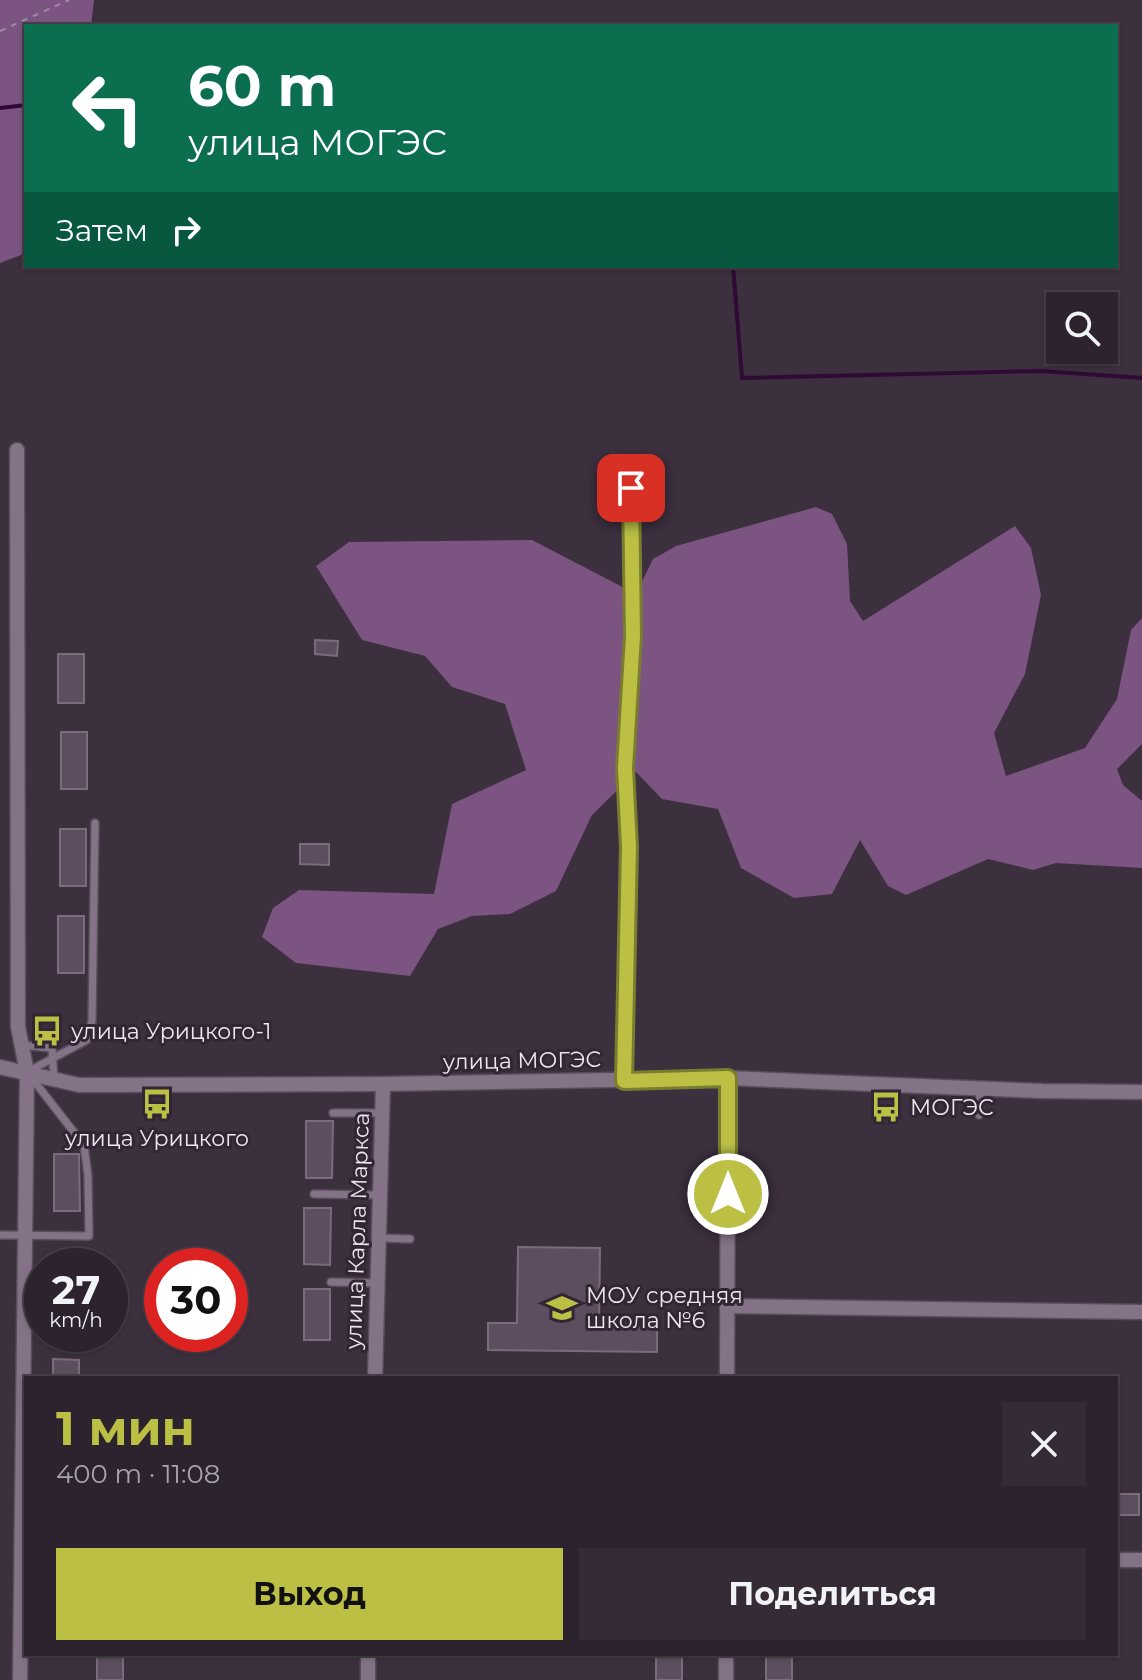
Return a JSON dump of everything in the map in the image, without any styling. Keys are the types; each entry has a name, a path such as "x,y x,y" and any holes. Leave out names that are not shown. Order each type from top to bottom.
{"street":[{"path":"17,450 18,1027 27,1072 24,1376"},
{"name":"улица МОГЭС","path":"0,1067 79,1085 728,1078 1142,1092"},
{"path":"727,1376 728,1078"},
{"name":"улица Карла Маркса","path":"375,1376 383,1084"},
{"path":"727,1306 1142,1312"},
{"path":"20,1680 24,1384"},
{"path":"1118,1560 1142,1560"},
{"path":"368,1656 368,1680"},
{"path":"726,1656 726,1680"}],"lane":[{"path":"624,1081 629,847 625,768 633,636 631,488 626,460"},
{"path":"0,1235 89,1236 84,1145 27,1072 87,1040 92,1021 95,823"},
{"path":"22,1045 52,1048 54,1079"},
{"path":"979,1115 980,1088"},
{"path":"333,1113 382,1113"},
{"path":"314,1194 380,1195"},
{"path":"379,1238 410,1239"},
{"path":"331,1282 377,1283"}],"path":[{"path":"0,31 69,0"}],"shaded area":[{"path":"0,0 94,0 91,24 24,24 24,254 0,263"},
{"path":"816,507 832,514 847,544 850,601 863,621 1015,526 1031,548 1041,595 1025,674 994,733 1006,776 1085,748 1117,699 1131,630 1142,618 1142,744 1117,769 1123,785 1142,801 1142,868 1056,863 1033,870 988,859 906,895 888,886 860,840 832,894 794,898 741,868 718,809 662,799 636,772 592,815 556,891 510,914 472,916 438,929 410,976 296,963 262,937 273,908 299,890 434,894 452,804 526,770 505,704 452,687 425,656 362,640 316,566 349,542 532,540 636,594 653,559 676,546"}],"building":[{"path":"315,640 338,641 337,656 315,654"},
{"path":"58,654 84,654 84,703 58,703"},
{"path":"61,732 87,732 87,789 61,789"},
{"path":"60,829 86,829 86,886 60,886"},
{"path":"300,844 329,844 329,865 300,864"},
{"path":"58,916 84,916 84,973 58,973"},
{"path":"306,1121 333,1121 332,1178 306,1178"},
{"path":"54,1154 79,1154 80,1211 54,1211"},
{"path":"304,1208 331,1208 330,1265 304,1264"},
{"path":"518,1247 600,1248 599,1324 657,1324 657,1352 488,1350 488,1323 517,1323"},
{"path":"304,1289 330,1289 330,1340 304,1340"},
{"path":"53,1359 79,1360 79,1376 53,1376"},
{"path":"1118,1494 1139,1494 1139,1515 1118,1515"},
{"path":"97,1656 123,1656 123,1680 97,1680"},
{"path":"656,1656 682,1656 682,1680 656,1680"},
{"path":"766,1656 792,1656 792,1680 766,1680"}],"waterway":[{"path":"0,108 24,105"},
{"path":"733,268 742,378 1041,371 1142,378"}],"place":[{"name":"улица Урицкого-1","path":"47,1031"},
{"name":"улица Урицкого","path":"157,1104"},
{"name":"МОГЭС","path":"886,1107"},
{"name":"МОУ средняя школа №6","path":"562,1308"}],"route":[{"path":"631,488 633,636 625,768 629,847 624,1081 728,1078 728,1194"}]}
